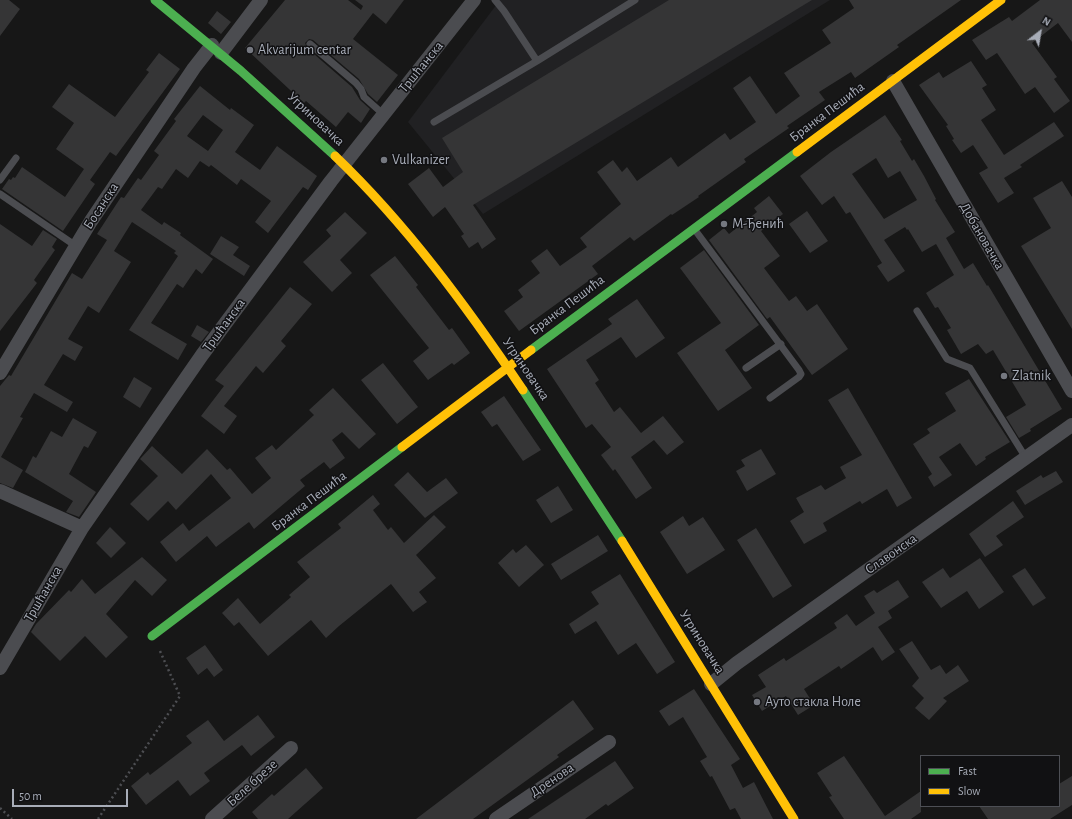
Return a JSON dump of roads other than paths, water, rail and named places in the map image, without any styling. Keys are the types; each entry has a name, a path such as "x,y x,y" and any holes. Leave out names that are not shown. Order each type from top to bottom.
{"street":[{"name":"Угриновачка","path":"155,0 216,49 344,164 410,238 508,367 638,564 794,819"},
{"name":"Босанска","path":"0,373 91,221 190,74 216,49 261,0"},
{"name":"Тршћанска","path":"0,668 82,528 202,355 344,164 474,0"},
{"name":"Бранка Пешића","path":"152,636 508,367 1001,0"},
{"name":"Добановачка","path":"893,81 1072,391"},
{"name":"Славонска","path":"711,684 737,663 1072,425"},
{"path":"0,491 82,528"},
{"name":"Дренова","path":"496,819 609,742"},
{"name":"Беле брезе","path":"212,819 291,748"}],"lane":[{"path":"495,0 537,61"},
{"path":"434,122 537,61 635,0"},
{"path":"310,44 356,83 361,89 364,97 383,114"},
{"path":"0,180 16,158"},
{"path":"0,194 76,246"},
{"path":"694,228 781,344 801,374 770,398"},
{"path":"917,311 947,359 970,368 1026,458"},
{"path":"746,368 781,344"}],"place":[{"name":"Akvarijum centar","path":"250,50"},
{"name":"Vulkanizer","path":"384,160"},
{"name":"М-Ђенић","path":"724,224"},
{"name":"Zlatnik","path":"1004,376"},
{"name":"Ауто стакла Ноле","path":"757,702"}]}
